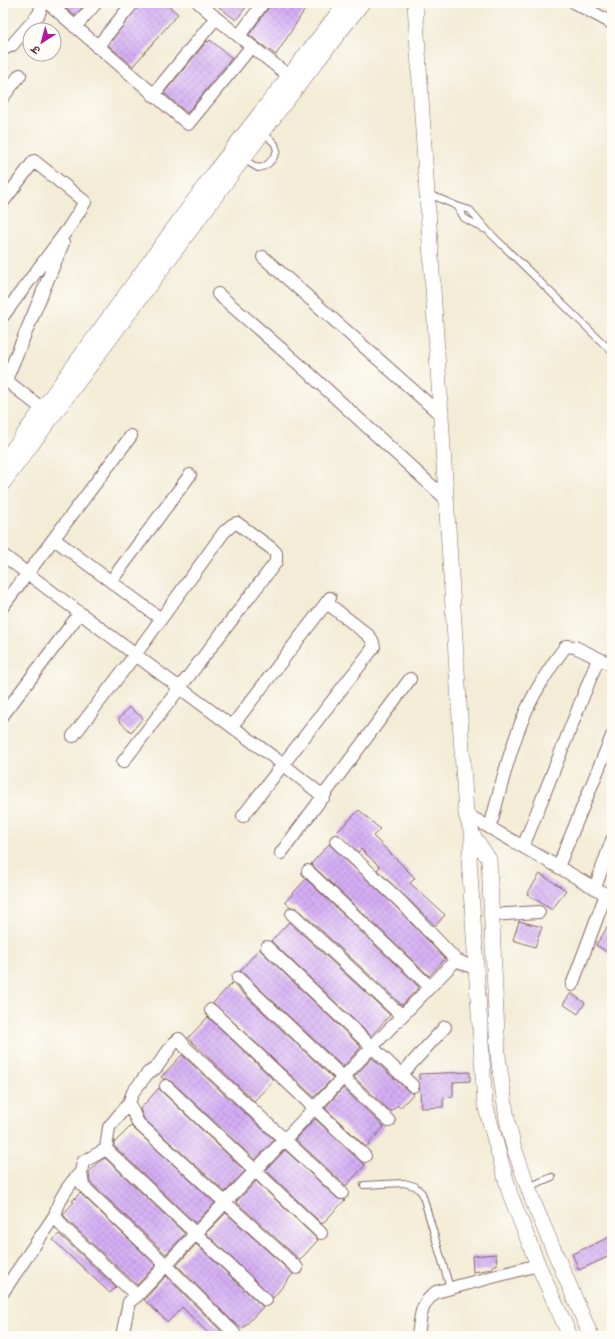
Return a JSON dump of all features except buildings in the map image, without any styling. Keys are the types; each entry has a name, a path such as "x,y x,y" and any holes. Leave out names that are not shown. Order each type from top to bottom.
{"street":[{"path":"3,46 6,48 12,45 39,14 42,3"},
{"path":"48,3 97,47 188,124 251,47"},
{"path":"75,27 96,3"},
{"path":"97,47 133,3"},
{"path":"200,3 251,47 289,76"},
{"path":"240,36 263,3"},
{"path":"3,483 48,413 217,169 362,3"},
{"path":"415,3 466,814 473,836 488,859 498,1056 507,1119 513,1145 534,1204 590,1336"},
{"path":"575,3 612,23"},
{"path":"3,463 48,413 263,132 274,105 289,76 341,5"},
{"path":"153,95 216,18"},
{"path":"3,97 20,75"},
{"path":"3,202 34,161 85,202 70,226 3,316"},
{"path":"48,413 5,379 70,226"},
{"path":"263,257 441,415"},
{"path":"218,294 306,371 446,500"},
{"path":"3,606 131,436"},
{"path":"111,581 190,475"},
{"path":"72,736 135,654 224,532 232,525 237,523 271,548 276,554 276,562 123,762"},
{"path":"54,539 161,619"},
{"path":"3,555 284,765 324,797"},
{"path":"232,726 328,601 372,640 374,647 244,816"},
{"path":"3,715 80,613"},
{"path":"490,828 499,793 526,710 557,658 566,646 575,647 612,665"},
{"path":"523,846 598,659"},
{"path":"281,853 410,679"},
{"path":"558,867 612,736"},
{"path":"466,814 609,896 572,984"},
{"path":"473,836 469,859 485,1104 510,1194 538,1265 570,1336"},
{"path":"595,888 612,840"},
{"path":"336,841 401,902 456,960 476,969"},
{"path":"308,871 430,987"},
{"path":"491,915 539,912"},
{"path":"292,914 402,1016"},
{"path":"267,947 413,1086"},
{"path":"122,1336 129,1302 137,1296 456,960"},
{"path":"238,978 389,1121"},
{"path":"210,1010 365,1156"},
{"path":"401,1075 445,1027"},
{"path":"106,1149 109,1127 129,1102 133,1092 148,1073 156,1068 173,1044 179,1039 186,1048 342,1193"},
{"path":"166,1086 321,1233"},
{"path":"129,1102 138,1123 297,1268"},
{"path":"106,1149 83,1162 81,1172 83,1186 166,1265 234,1333"},
{"path":"106,1149 266,1300"},
{"path":"3,1292 55,1216 57,1206 72,1182 81,1172"},
{"path":"55,1216 62,1226 137,1296"},
{"path":"418,1336 423,1306 427,1299 436,1292 538,1265"}],"lane":[{"path":"243,158 258,168 264,168 272,161 277,151 275,144 263,132"},
{"path":"427,193 470,210 489,232 612,352"},
{"path":"457,206 464,218 489,232"},
{"path":"528,1187 552,1177"},
{"path":"364,1185 404,1183 415,1186 422,1193 450,1288"}]}
